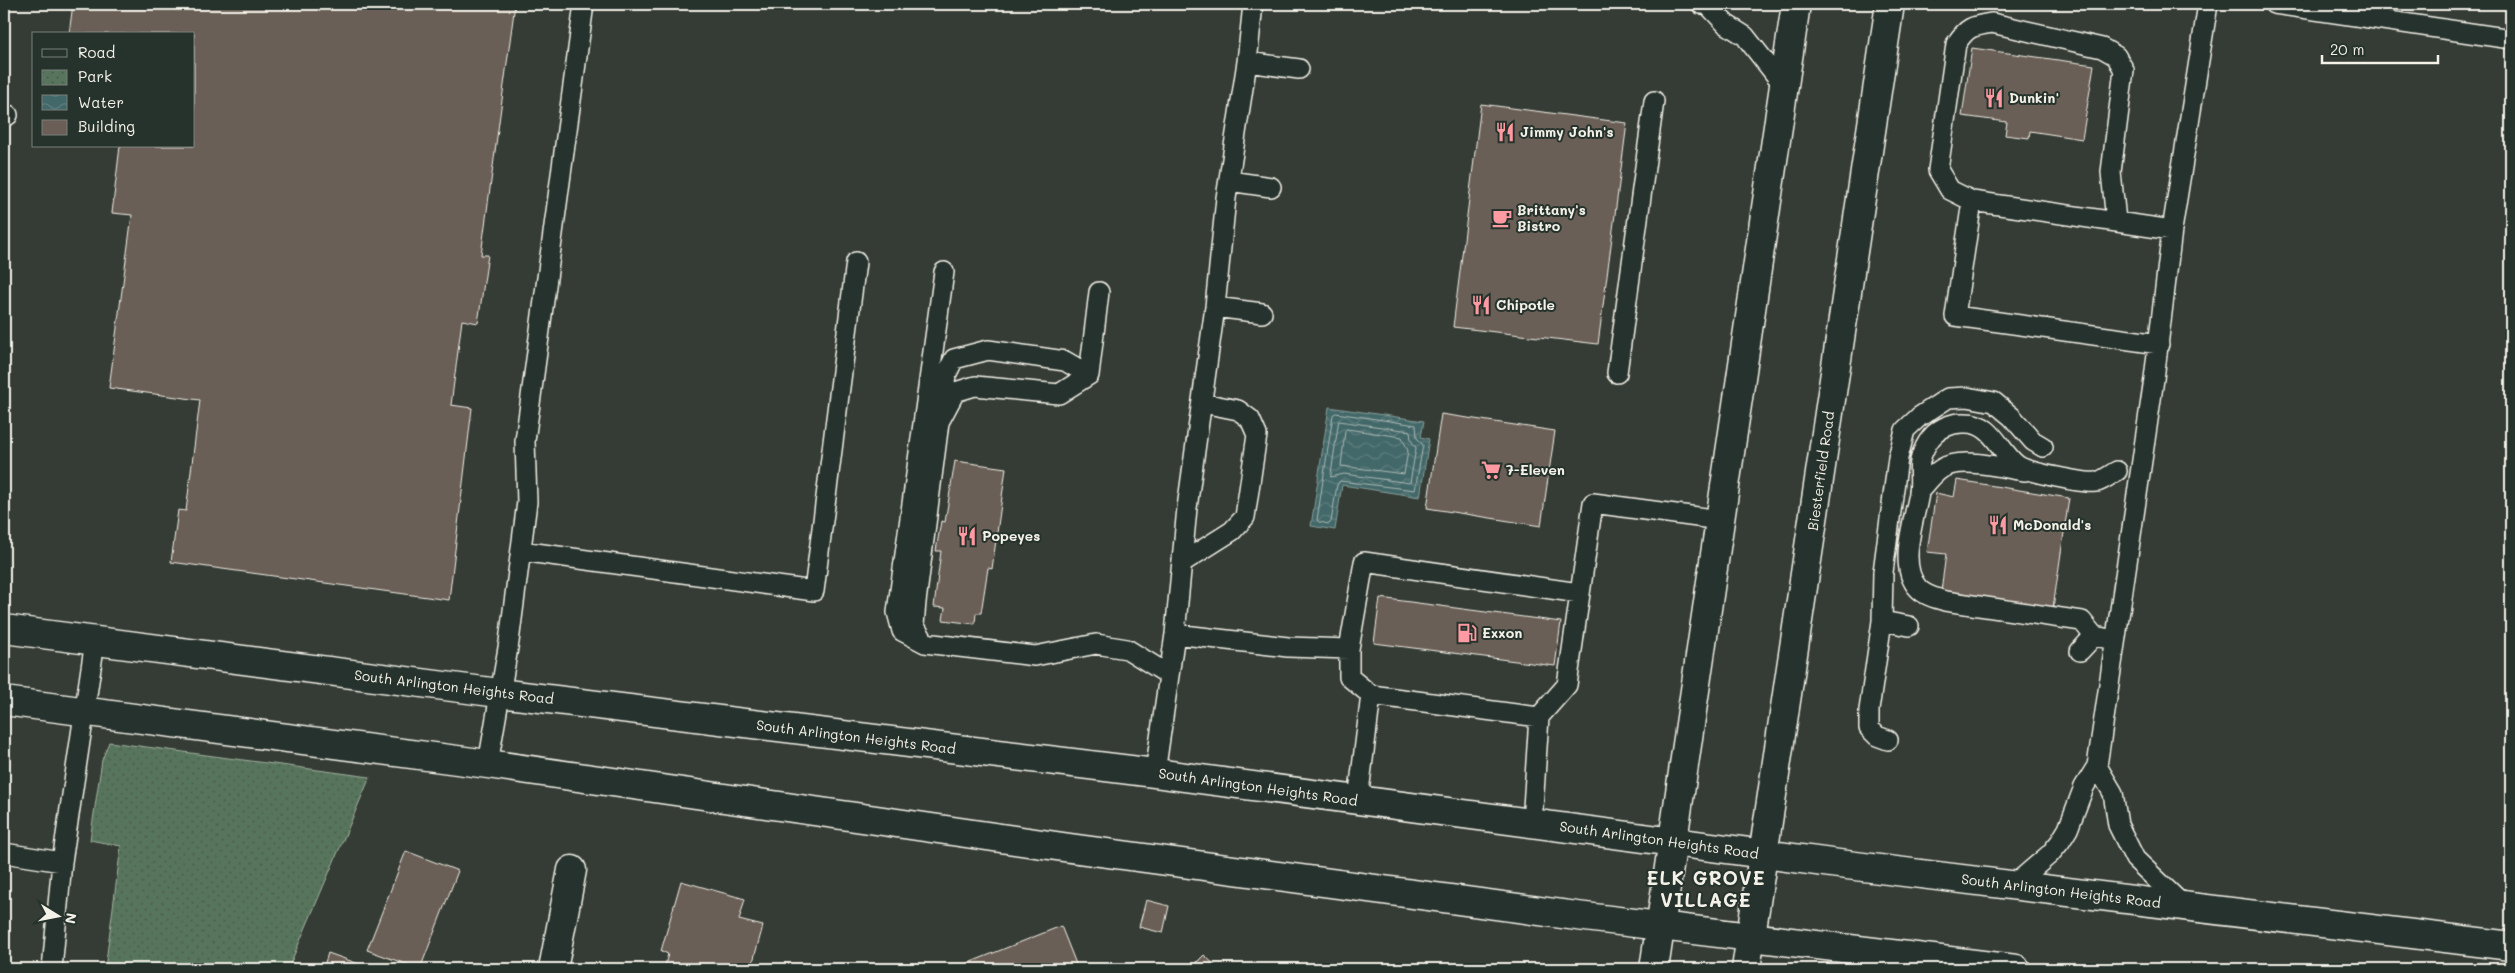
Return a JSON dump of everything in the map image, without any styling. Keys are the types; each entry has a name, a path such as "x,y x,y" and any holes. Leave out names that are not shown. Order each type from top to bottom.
{"main road":[{"path":"1654,969 1796,4"},
{"name":"Biesterfield Road","path":"1746,969 1890,4"},
{"name":"South Arlington Heights Road","path":"4,629 499,693 1155,773 1764,854 2511,946"},
{"path":"4,701 488,764 1080,850 1660,926 2016,969"},
{"path":"553,969 572,870"}],"lane":[{"path":"488,764 521,552 527,502 526,441 584,4"},
{"path":"1155,773 1175,634 1188,508 1253,4"},
{"path":"1706,4 1726,24 1745,36 1785,87"},
{"path":"1886,34 1905,4"},
{"path":"2014,884 2050,854 2060,842 2068,829 2084,787 2097,766 2159,344 2172,230 2208,4"},
{"path":"2274,4 2511,39"},
{"path":"2116,221 2111,172 2124,70 2116,56 2102,48 1992,23 1975,26 1964,31 1956,44 1938,170 1950,190 1972,201 2172,230"},
{"path":"1247,62 1299,69"},
{"path":"1617,373 1654,101"},
{"path":"1229,181 1271,186"},
{"path":"1972,201 1954,316 2159,344"},
{"path":"521,552 814,591 856,262"},
{"path":"944,272 897,612 902,632 925,643 1035,656 1096,644 1127,648 1168,676"},
{"path":"939,422 955,392 975,386 1060,394 1089,375 1099,292"},
{"path":"1215,307 1262,313"},
{"path":"925,643 914,625 946,375 954,359 988,350 1065,361 1089,375"},
{"path":"1888,740 1877,736 1869,728 1869,710 1882,620 1883,572 1898,458 1905,430 1919,417 1948,398 1967,397 1994,402 2012,417 2033,441 2043,447"},
{"path":"1182,562 1232,531 1245,517 1257,435 1250,419 1238,410 1203,403"},
{"path":"2029,472 2016,464 2001,443 1980,426 1969,423 1954,423 1942,428 1929,440 1921,455 1917,472 1919,491 1912,523 1909,569 1918,588 1931,597 1945,601 2082,621 2094,636 2115,640"},
{"path":"1919,491 1941,469 1955,464 1975,463 2096,482 2110,466 2139,475"},
{"path":"1532,823 1539,717 1567,685 1593,503 1720,520"},
{"path":"1539,717 1371,696 1349,677 1349,649 1364,562 1579,593"},
{"path":"1882,620 1909,626"},
{"path":"1175,634 1288,647 1349,649"},
{"path":"2080,651 2094,636"},
{"path":"52,969 62,862 95,641"},
{"path":"1358,800 1371,696"},
{"path":"2097,766 2113,793 2118,825 2135,859 2184,906"},
{"path":"4,853 62,862"}],"green space":[{"path":"109,742 370,777 288,969 105,969 121,846 90,840 102,760"}],"water":[{"path":"1329,407 1424,421 1421,437 1429,439 1420,497 1342,485 1335,530 1311,526"}],"building":[{"path":"73,4 515,4 481,255 488,255 478,323 462,320 451,405 472,408 449,600 171,562 178,510 186,511 200,400 109,388 132,215 112,213 120,148 195,148 195,32 69,32"},
{"path":"1972,48 2094,65 2082,139 2030,131 2029,138 2005,135 2007,122 1962,116"},
{"path":"1481,104 1627,123 1598,344 1453,327"},
{"name":"7-Eleven","path":"1441,414 1555,431 1541,526 1427,508"},
{"name":"Popeyes","path":"955,461 1006,468 992,569 988,568 981,613 976,613 975,624 943,620 945,608 934,607 941,551 936,551 941,521 945,522"},
{"name":"McDonald's","path":"1957,480 2069,498 2053,608 1941,591 1946,554 1927,552 1936,493 1954,497"},
{"name":"Exxon","path":"1380,598 1561,622 1555,666 1374,643"},
{"path":"406,851 458,871 420,969 367,950"},
{"path":"681,881 745,899 739,920 763,926 751,969 664,969 668,954 661,951"},
{"path":"1146,900 1169,906 1163,933 1139,927"},
{"path":"1061,926 1078,969 962,969 961,966"},
{"path":"328,953 373,969 323,969"},
{"path":"1204,955 1219,969 1190,969"}],"place":[{"name":"Dunkin'","path":"1994,98"},
{"name":"Jimmy John's","path":"1505,132"},
{"name":"Brittany's Bistro","path":"1502,218"},
{"name":"Chipotle","path":"1481,305"},
{"name":"7-Eleven","path":"1491,470"},
{"name":"McDonald's","path":"1998,525"},
{"name":"Popeyes","path":"967,536"},
{"name":"Exxon","path":"1467,633"}],"district":[{"name":"ELK GROVE VILLAGE","path":"1706,889"}]}
